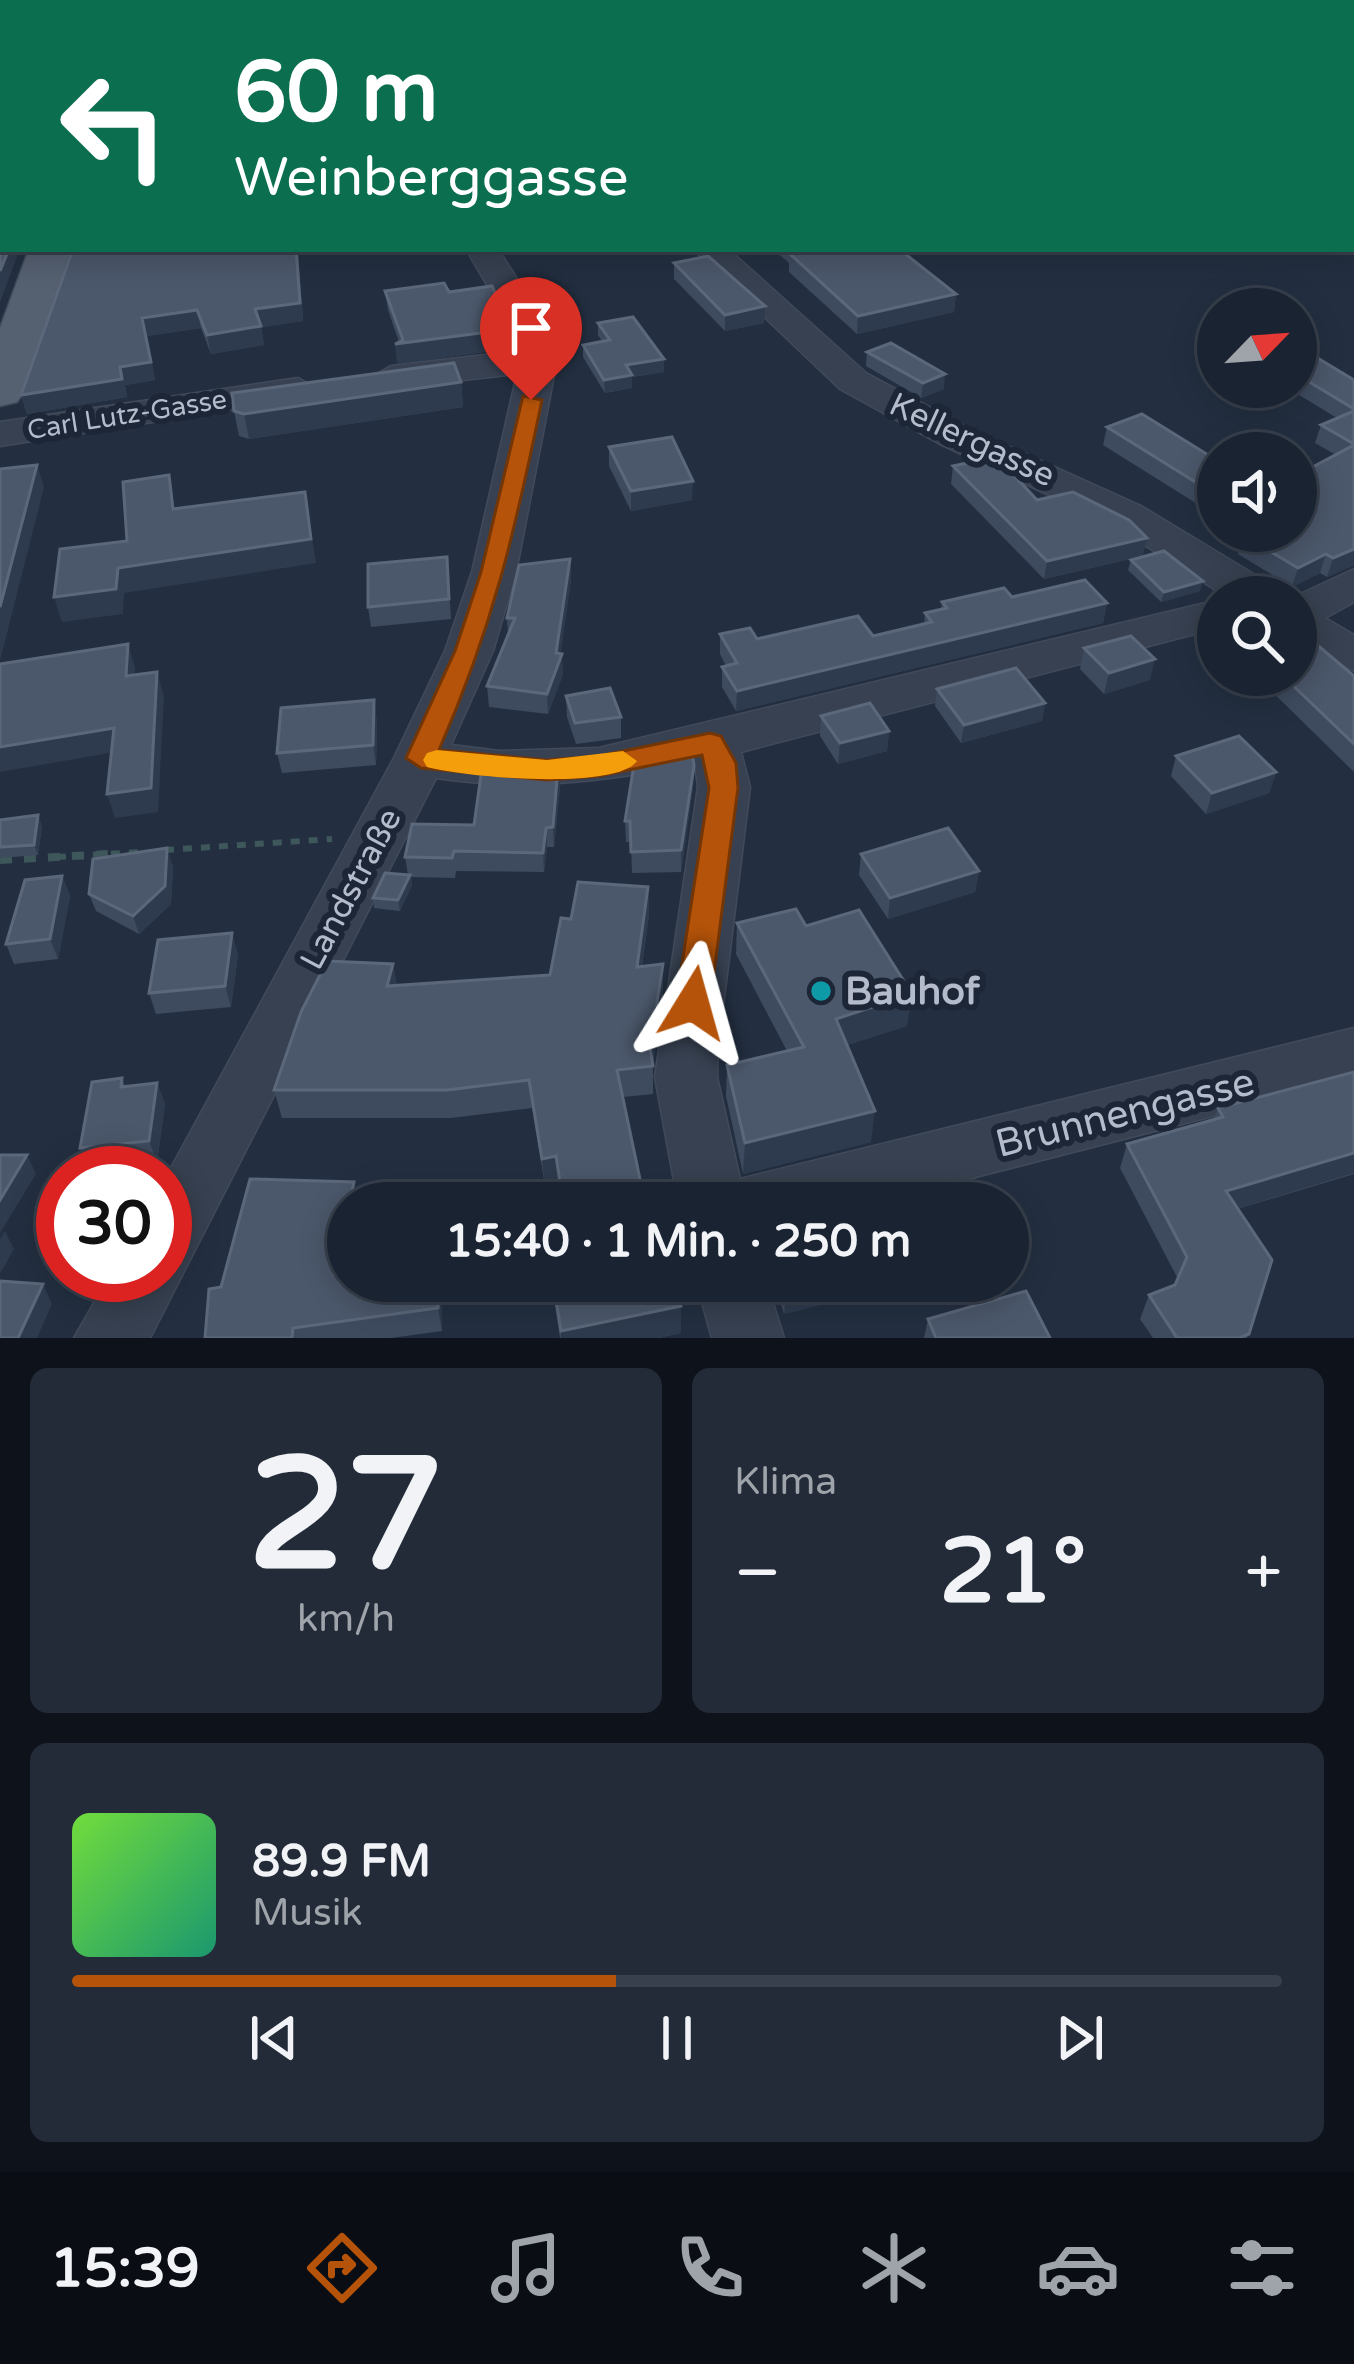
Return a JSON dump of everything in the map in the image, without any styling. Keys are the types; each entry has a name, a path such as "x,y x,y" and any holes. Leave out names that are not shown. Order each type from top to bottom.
{"main road":[{"path":"0,392 49,252"}],"street":[{"path":"484,252 531,329 539,360"},
{"name":"Kellergasse","path":"712,252 853,381 903,411 1126,515 1225,576"},
{"name":"Carl Lutz-Gasse","path":"0,434 539,360"},
{"name":"Landstraße","path":"192,1194 421,758 469,651 494,572 539,360"},
{"path":"1317,605 1354,583"},
{"path":"421,758 547,770 599,766 710,743 1197,619"},
{"path":"1317,631 1354,656"},
{"path":"708,1182 686,1077 724,788 722,763 710,743"},
{"name":"Brunnengasse","path":"840,1182 1354,1054"},
{"path":"110,1338 133,1302"},
{"path":"737,1302 748,1338"}],"path":[{"path":"0,860 376,840"}],"building":[{"path":"72,252 296,252 300,303 255,309 261,326 207,335 197,310 142,318 151,362 120,367 122,379 21,395"},
{"path":"903,252 956,294 858,316 790,254"},
{"path":"708,256 765,306 725,315 674,263"},
{"path":"444,283 449,292 492,286 512,329 395,344 403,340 385,291"},
{"path":"633,317 664,359 626,365 632,375 604,380 583,345 610,340 598,323"},
{"path":"891,343 945,374 923,383 867,352"},
{"path":"1317,358 1354,380 1354,409 1317,387"},
{"path":"454,363 461,382 244,414 234,411 232,393"},
{"path":"1354,411 1354,444 1321,425"},
{"path":"1142,414 1197,448 1197,483 1107,427"},
{"path":"672,437 693,481 631,491 609,447"},
{"path":"1354,445 1354,549 1333,558 1326,554 1298,568 1271,552 1317,552 1317,465"},
{"path":"997,457 1037,500 1073,492 1129,520 1147,538 1047,561 953,466"},
{"path":"37,465 0,607 0,469"},
{"path":"169,475 173,509 305,492 311,539 118,568 116,589 54,597 60,549 127,541 123,482"},
{"path":"1164,551 1197,576 1197,583 1164,592 1131,560"},
{"path":"447,557 449,599 368,607 368,564"},
{"path":"570,559 556,653 562,654 547,694 487,686 515,618 507,618 519,565"},
{"path":"1085,580 1107,603 737,691 722,667 737,663 720,634 750,628 757,639 858,616 873,636 932,622 925,613 947,608 942,602 1004,588 1012,597"},
{"path":"1131,636 1155,659 1109,673 1084,648"},
{"path":"128,644 126,676 157,672 151,788 107,794 114,728 0,747 0,664"},
{"path":"1317,645 1354,676 1354,744 1304,696 1317,696"},
{"path":"1016,668 1045,703 964,725 937,689"},
{"path":"610,688 621,717 575,723 566,696"},
{"path":"374,700 373,745 277,753 281,708"},
{"path":"870,703 889,731 840,743 821,716"},
{"path":"1239,736 1276,772 1212,793 1176,756"},
{"path":"692,751 694,766 681,850 631,852 630,821 625,821 635,758"},
{"path":"482,768 558,768 553,827 546,828 543,853 454,851 452,858 405,857 412,824 474,825"},
{"path":"38,815 34,845 0,847 0,820"},
{"path":"948,828 979,871 890,898 861,854"},
{"path":"167,848 165,886 133,916 89,894 93,859"},
{"path":"385,873 410,875 398,900 373,898"},
{"path":"62,876 50,939 6,944 25,880"},
{"path":"578,882 648,887 637,967 663,964 650,1048 653,1066 617,1070 641,1182 560,1182 556,1156 542,1159 529,1080 447,1090 274,1090 301,1012 327,961 393,964 387,986 550,975 561,918 571,919"},
{"path":"796,909 806,926 859,910 912,994 836,1019 875,1111 745,1143 727,1065 804,1047 737,923"},
{"path":"232,933 225,986 149,993 158,940"},
{"path":"1354,1072 1354,1153 1226,1191 1272,1260 1249,1334 1177,1338 1149,1295 1175,1285 1187,1257 1127,1144 1223,1117 1218,1108"},
{"path":"122,1078 121,1087 157,1083 149,1141 80,1146 92,1082"},
{"path":"0,1155 27,1155 0,1200"},
{"path":"250,1179 354,1182 327,1182 327,1302 438,1302 438,1308 293,1328 292,1338 205,1338 209,1289 221,1287"},
{"path":"0,1281 36,1284 36,1299 18,1338 0,1338"},
{"path":"1029,1297 1050,1338 936,1338 928,1319 988,1302 1029,1302"},
{"path":"556,1302 680,1302 681,1306 561,1331"}],"slow traffic":[{"path":"437,760 547,770 623,761"}],"place":[{"name":"Bauhof","path":"821,991"}],"route":[{"path":"531,400 494,572 469,651 421,758 547,770 599,766 710,743 722,763 724,788 693,1003"}]}
